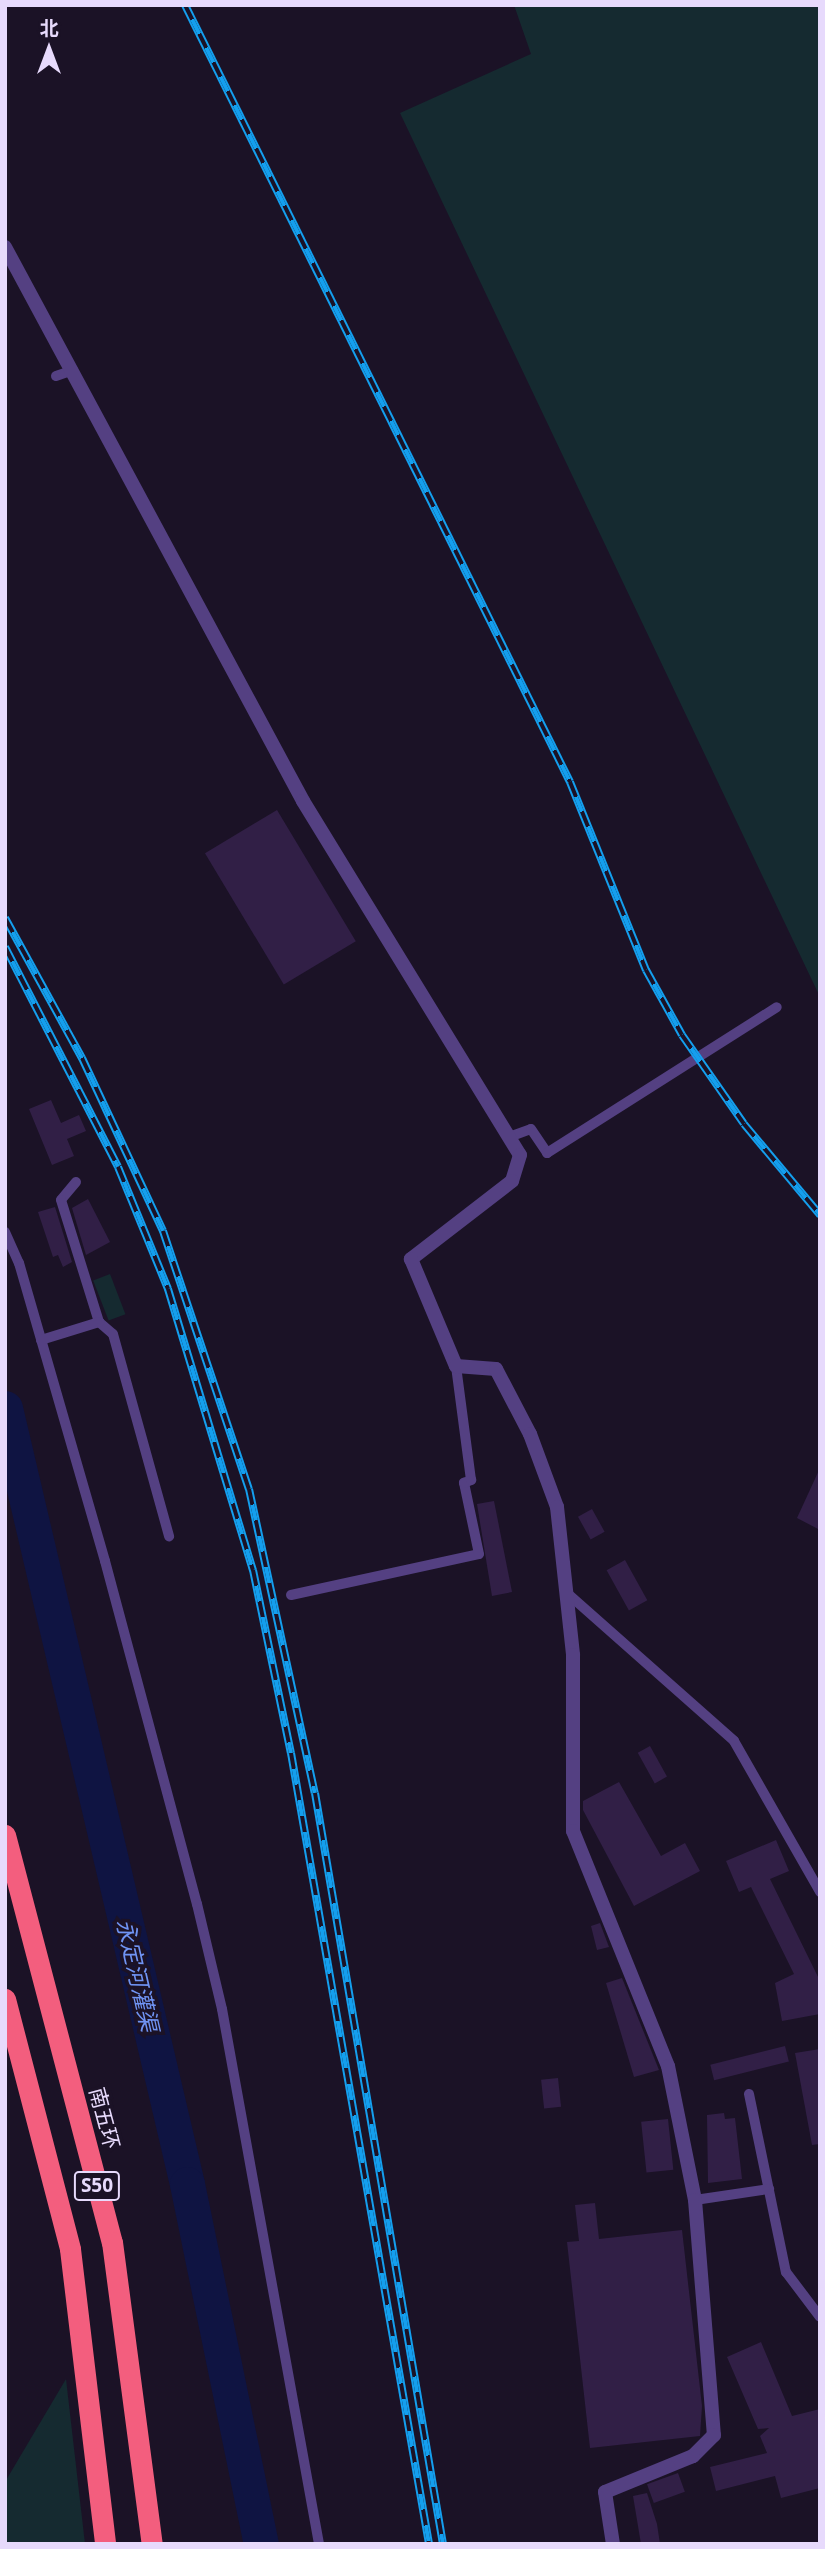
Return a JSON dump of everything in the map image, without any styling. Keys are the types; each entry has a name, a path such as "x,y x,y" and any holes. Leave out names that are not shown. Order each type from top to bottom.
{"highway":[{"name":"南五环","path":"5,1835 112,2242 152,2544"},
{"name":"S50","path":"5,1999 70,2249 105,2544"}],"street":[{"path":"5,247 303,801 520,1155 512,1181 411,1259 456,1366 496,1369 530,1434 557,1507 573,1655 573,1831 668,2066 695,2200 714,2435 694,2456 605,2492 613,2544"}],"lane":[{"path":"56,376 73,370"},
{"path":"509,1137 531,1129 547,1153 777,1007"},
{"path":"76,1182 61,1200 99,1322 113,1334 169,1536"},
{"path":"5,1232 41,1340 222,2010 319,2544"},
{"path":"41,1340 99,1322"},
{"path":"291,1595 479,1554 464,1482 471,1480 456,1366"},
{"path":"567,1593 734,1741 820,1892"},
{"path":"749,2094 786,2272 820,2317"},
{"path":"695,2200 769,2189"}],"shaded area":[{"path":"514,5 820,5 820,997 400,113 531,54"},
{"path":"110,1274 125,1314 109,1321 93,1280"},
{"path":"66,2379 85,2544 5,2544 5,2482"}],"building":[{"path":"277,810 356,941 284,984 205,853"},
{"path":"51,1100 61,1123 79,1115 86,1131 67,1139 74,1156 52,1165 29,1109"},
{"path":"88,1199 110,1242 86,1255 72,1208"},
{"path":"55,1207 72,1262 63,1267 58,1255 53,1257 38,1212"},
{"path":"820,1468 820,1530 797,1518"},
{"path":"494,1501 512,1592 492,1596 477,1504"},
{"path":"592,1509 605,1532 591,1539 578,1517"},
{"path":"625,1560 647,1600 629,1610 607,1570"},
{"path":"650,1746 667,1777 655,1783 638,1753"},
{"path":"619,1782 661,1856 685,1843 700,1871 634,1906 583,1810 583,1801"},
{"path":"776,1840 789,1871 770,1879 820,1981 820,2014 782,2021 775,1983 794,1974 751,1887 739,1892 726,1861"},
{"path":"600,1923 609,1947 597,1950 591,1926"},
{"path":"622,1978 659,2070 634,2077 606,1983"},
{"path":"785,2046 789,2062 714,2080 710,2065"},
{"path":"820,2049 820,2144 812,2145 795,2053"},
{"path":"558,2078 561,2107 544,2109 541,2080"},
{"path":"724,2113 725,2119 735,2118 742,2179 708,2183 707,2115"},
{"path":"668,2119 673,2170 646,2173 641,2122"},
{"path":"595,2203 599,2239 682,2230 702,2406 700,2436 590,2448 567,2242 579,2241 575,2205"},
{"path":"761,2342 792,2416 820,2409 820,2488 781,2498 775,2476 716,2491 710,2467 767,2453 760,2436 769,2428 758,2429 727,2357"},
{"path":"678,2473 685,2492 654,2503 647,2484"},
{"path":"647,2493 660,2544 641,2544 633,2496"}],"waterway":[{"name":"永定河灌渠","path":"5,1408 187,2184 261,2544"}],"railway":[{"path":"185,5 570,782 646,970 682,1035 744,1124 820,1215"},
{"path":"5,918 82,1058 163,1231 249,1489 315,1793 443,2544"},
{"path":"5,947 118,1167 168,1289 253,1570 291,1753 429,2544"}]}
